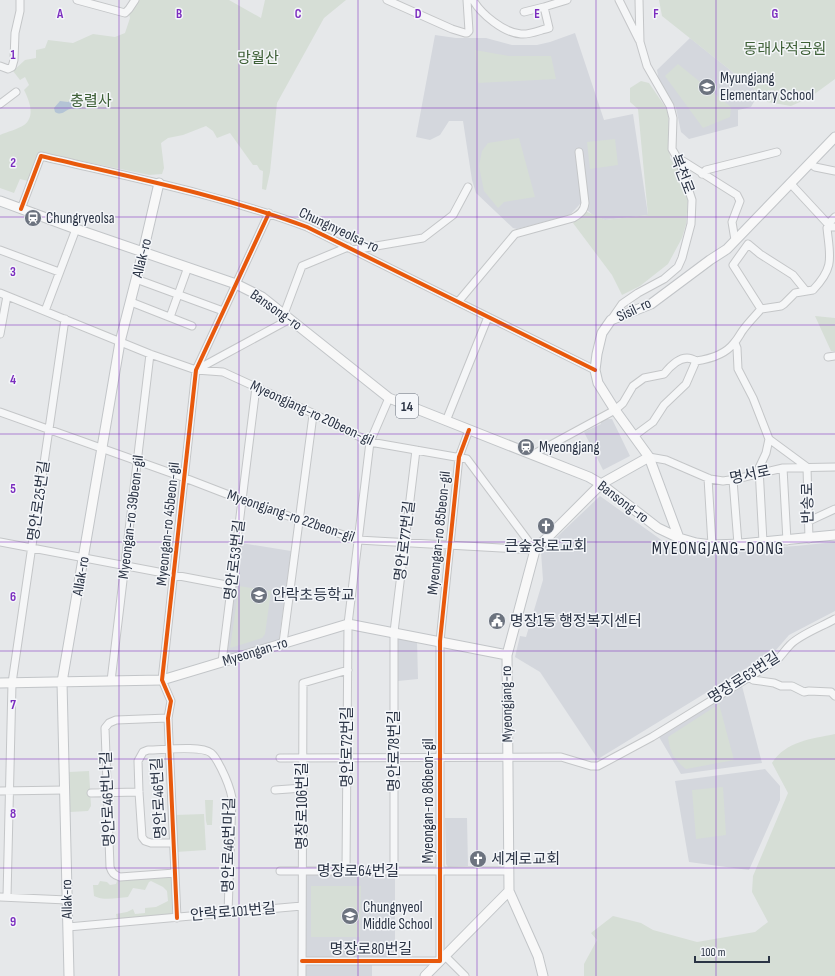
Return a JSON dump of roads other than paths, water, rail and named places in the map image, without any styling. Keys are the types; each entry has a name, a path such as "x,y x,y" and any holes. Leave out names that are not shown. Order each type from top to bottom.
{"main road":[{"name":"Sisil-ro","path":"679,538 649,457 615,410 598,383 595,370 602,333 611,320 651,304 727,249 790,183 834,141"},
{"name":"Allak-ro","path":"69,976 62,682 120,342 159,183"},
{"name":"Bansong-ro","path":"1,204 236,284 262,297 389,398 589,478 601,484 658,528 679,538 696,543 712,545 787,541 835,535"},
{"path":"535,550 601,484 649,457"},
{"name":"Myeongjang-ro","path":"509,891 507,655 535,550"},
{"name":"Myeongan-ro","path":"0,683 162,680 348,624 507,655"},
{"path":"425,976 509,891 538,956 542,976"}],"street":[{"path":"0,66 8,68 12,66 14,60 15,33 20,11 20,0"},
{"path":"77,0 125,13 135,0"},
{"path":"387,0 452,29 467,33 469,31 467,0"},
{"path":"473,0 494,23 511,32 520,34 529,34 549,28 544,6"},
{"path":"524,12 567,0"},
{"path":"619,0 640,42"},
{"name":"복천로","path":"611,320 622,304 671,274 678,267 682,258 691,224 692,200 680,163 672,149 673,118 670,106 647,66 640,42 639,0"},
{"path":"0,104 16,92"},
{"path":"458,302 515,234 573,218 581,213 585,203 579,152"},
{"path":"702,174 706,170 777,152"},
{"name":"Chungnyeolsa-ro","path":"21,210 41,156 159,183 269,213 307,227 351,248 595,370"},
{"path":"680,163 682,161 730,189 737,195 740,201 732,222 735,240"},
{"path":"810,163 814,167 835,171"},
{"path":"790,183 830,227 835,227"},
{"path":"196,370 287,317 302,266 351,248 423,238 454,215 468,187"},
{"name":"Myeongan-ro 45beon-gil","path":"162,680 196,370 269,213"},
{"path":"532,455 615,410 623,403 633,386 644,378 664,374 671,365 680,359 693,359 696,361 715,357 726,351 735,343 743,330 761,309 776,307 784,304 795,293 813,290 825,276 829,265 831,255 827,228 828,224 835,217"},
{"path":"45,311 76,229"},
{"path":"761,309 733,265 748,244 793,276 806,291"},
{"path":"0,250 59,272"},
{"path":"170,317 188,267"},
{"path":"136,279 223,311"},
{"path":"0,334 3,295"},
{"name":"Myeongjang-ro 20beon-gil","path":"3,295 150,354 196,370 223,372 370,442 460,457"},
{"path":"130,302 192,326"},
{"path":"446,421 488,317"},
{"name":"명안로25번길","path":"4,897 10,790 12,683 65,319"},
{"path":"735,343 737,348 738,369 753,398 769,439 766,452 760,464 759,473 763,542"},
{"name":"Myeongan-ro 39beon-gil","path":"111,681 150,354"},
{"path":"634,436 653,422 664,405 678,394 686,384 696,361"},
{"name":"명안로53번길","path":"222,662 256,387"},
{"name":"명안로72번길","path":"346,871 348,624 370,442 389,398"},
{"name":"Myeongjang-ro 22beon-gil","path":"0,412 242,500 358,540 535,550"},
{"path":"283,643 313,415"},
{"name":"Myeongan-ro 85beon-gil","path":"440,641 460,457 469,430"},
{"name":"명서로","path":"769,439 808,467"},
{"name":"명안로77번길","path":"394,632 416,450"},
{"path":"460,457 467,459 535,550"},
{"name":"명서로","path":"649,457 666,460 708,478 723,480 733,480 784,468 835,467"},
{"name":"반송로","path":"808,467 809,538"},
{"name":"반송로","path":"784,468 787,541"},
{"path":"708,478 712,545"},
{"path":"733,480 738,544"},
{"path":"809,521 835,509"},
{"path":"0,542 232,586"},
{"name":"명장로63번길","path":"280,758 561,757 591,766 598,766 652,737 777,660 789,645 796,640 835,619"},
{"name":"명안로78번길","path":"394,632 394,870"},
{"name":"Myeongan-ro 86beon-gil","path":"440,641 440,870 442,959"},
{"name":"명장로106번길","path":"302,976 303,683 348,670"},
{"path":"749,677 753,680 774,683 781,686 792,686 804,692 831,692 835,696"},
{"name":"명안로46번길","path":"162,680 171,701 168,718 177,918"},
{"name":"명안로46번나길","path":"168,718 116,720 108,723 105,732 110,867 112,872 120,877 175,873"},
{"name":"명안로46번마길","path":"139,792 138,761 143,752 148,750 201,748 210,752 216,759 229,784 232,798 228,913"},
{"path":"275,790 302,788"},
{"path":"0,791 65,790"},
{"path":"91,793 139,792 141,833 145,842 173,843"},
{"name":"명장로64번길","path":"280,871 509,871"},
{"path":"4,897 67,900"},
{"name":"안락로101번길","path":"68,927 302,906"},
{"path":"442,959 465,976"},
{"name":"명장로80번길","path":"302,961 442,959"}],"water":[{"path":"75,98 81,103 82,106 80,109 71,109 61,113 55,112 54,108 60,101 68,102"}],"place":[{"name":"Myungjang Elementary School","path":"707,87"},
{"name":"Chungryeolsa","path":"33,218"},
{"name":"Myeongjang","path":"526,447"},
{"name":"큰숲장로교회","path":"546,526"},
{"name":"안락초등학교","path":"259,595"},
{"name":"명장1동 행정복지센터","path":"497,621"},
{"name":"세계로교회","path":"478,859"},
{"name":"Chungnyeol Middle School","path":"350,916"}],"district":[{"name":"MYEONGJANG-DONG","path":"718,549"}],"park label":[{"name":"동래사적공원","path":"785,49"},
{"name":"망월산","path":"258,58"},
{"name":"충렬사","path":"91,101"}]}
